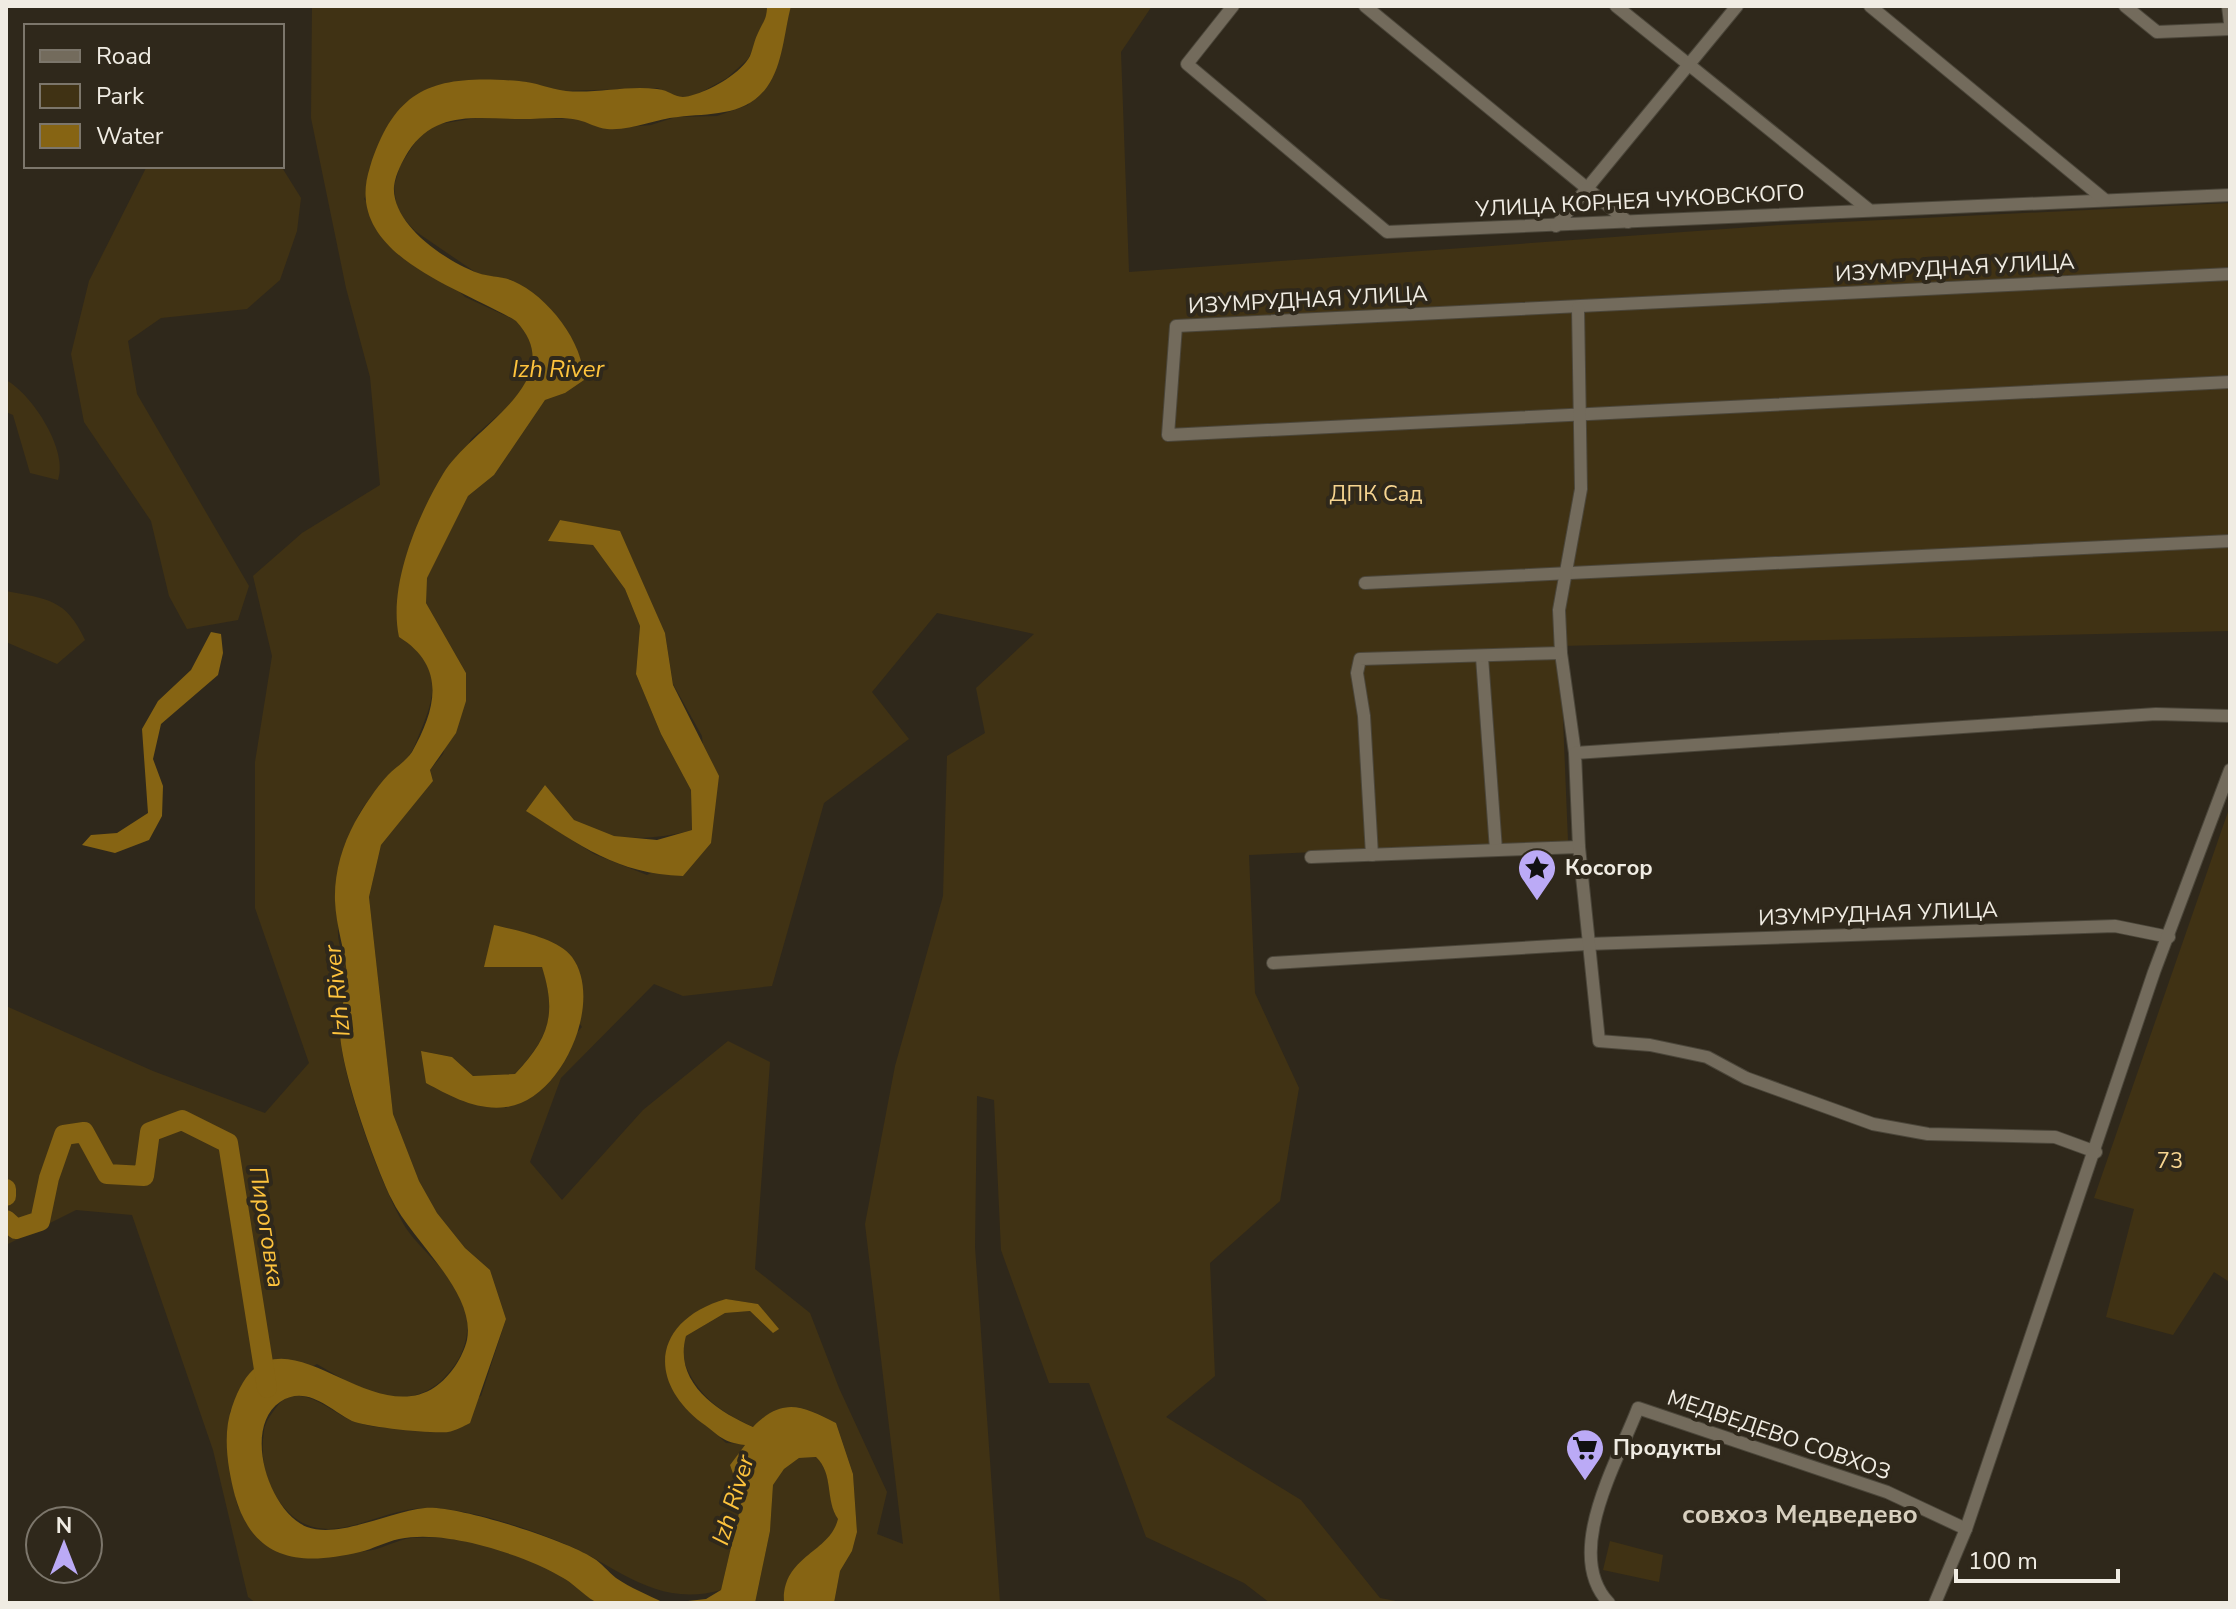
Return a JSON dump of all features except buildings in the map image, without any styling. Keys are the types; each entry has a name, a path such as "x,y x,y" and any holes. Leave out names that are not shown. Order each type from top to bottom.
{"street":[{"name":"УЛИЦА КОРНЕЯ ЧУКОВСКОГО","path":"1233,6 1187,64 1387,232 2230,195"},
{"path":"1365,6 1628,222"},
{"path":"1616,6 1868,209"},
{"path":"1556,226 1737,6"},
{"path":"1870,6 2105,200"},
{"path":"2125,6 2157,32 2230,29"},
{"path":"2228,6 2230,23"},
{"name":"ИЗУМРУДНАЯ УЛИЦА","path":"2230,274 1176,326 1168,435 1581,417 2230,382"},
{"path":"1578,308 1581,489 1559,610 1561,653 1575,753 1587,944 1599,1041 1650,1045 1707,1057 1746,1078 1873,1124 1928,1134 2055,1137 2096,1152"},
{"path":"1365,583 2230,541"},
{"path":"1372,855 1364,716 1357,673 1360,659 1561,653"},
{"path":"1482,657 1496,850"},
{"path":"1575,753 2156,714 2230,716"},
{"path":"1935,1603 1966,1529 2169,937 2230,770"},
{"path":"1311,857 1579,847"},
{"name":"ИЗУМРУДНАЯ УЛИЦА","path":"1273,963 1587,944 2115,926 2169,937"},
{"name":"МЕДВЕДЕВО СОВХОЗ","path":"1609,1603 1601,1594 1590,1566 1590,1534 1638,1408 1887,1492 1966,1529"}],"green space":[{"path":"312,6 767,6 767,20 748,59 727,78 698,94 679,99 658,88 563,91 521,81 434,86 364,199 465,297 517,321 528,333 535,353 529,378 512,403 471,439 407,553 399,637 422,657 428,667 432,678 430,702 414,748 372,796 355,823 346,859 338,930 347,971 340,1025 341,1045 354,1100 398,1214 408,1231 458,1290 466,1314 466,1337 463,1351 451,1370 436,1385 420,1394 386,1396 351,1383 317,1364 230,1411 230,1460 238,1507 359,1551 412,1538 461,1540 486,1545 536,1562 598,1603 256,1603 248,1597 213,1450 132,1215 76,1210 6,1245 6,1006 153,1071 265,1113 309,1063 255,908 255,762 272,656 253,576 302,533 380,485 370,377 346,288 311,118"},
{"name":"ДПК Сад","path":"791,6 1152,6 1121,52 1129,272 1781,225 2230,203 2230,631 1560,646 1568,841 1249,855 1255,993 1299,1088 1280,1201 1210,1263 1215,1376 1166,1417 1301,1500 1380,1598 1407,1603 1270,1603 1244,1583 1146,1537 1089,1383 1049,1383 1001,1250 994,1100 977,1096 975,1247 1000,1603 834,1603 840,1571 852,1551 857,1532 853,1474 836,1423 814,1412 794,1407 774,1411 754,1427 729,1415 708,1399 692,1379 681,1353 686,1336 725,1313 750,1311 773,1333 758,1304 726,1299 667,1349 713,1431 726,1443 746,1444 730,1465 742,1500 721,1590 697,1594 655,1589 558,1541 461,1511 409,1509 352,1526 315,1528 298,1520 282,1505 271,1488 263,1460 264,1431 275,1409 284,1400 294,1396 315,1400 346,1418 373,1426 403,1428 421,1424 481,1396 506,1319 490,1270 465,1248 437,1213 419,1181 393,1114 369,897 381,845 433,781 430,770 443,754 466,673 426,603 426,579 468,496 494,475 545,400 565,393 584,364 573,346 512,280 478,274 415,231 397,211 394,186 400,166 421,133 440,124 482,117 576,119 606,129 651,125 676,117 717,116 748,105","holes":["560,520 620,532 665,633 673,684 702,736 711,843 647,875 594,854 527,811 545,785 573,820 600,833 647,838 692,830 691,790 661,734 636,674 640,626 625,589 593,545 549,541","937,613 1034,634 976,688 985,733 947,756 943,896 895,1066 865,1224 903,1544 877,1534 887,1492 839,1388 810,1313 755,1269 770,1062 728,1041 643,1110 562,1200 530,1162 561,1078 654,984 683,996 772,986 824,803 909,739 872,692","542,966 582,1027 506,1108 421,1051 452,1057 473,1076 515,1074 536,1049 547,1025 547,983"]},
{"path":"146,168 282,168 301,198 297,231 280,280 247,309 161,318 128,341 137,394 249,586 238,620 187,629 169,596 151,521 84,422 71,354 89,281"},
{"path":"6,380 27,397 46,424 58,454 58,480 30,473 13,415 6,412"},
{"path":"6,591 54,603 71,616 85,640 57,664 6,642"},
{"name":"73","path":"2230,806 2230,1279 2228,1281 2214,1272 2173,1335 2106,1317 2134,1209 2094,1198"},
{"path":"816,1457 825,1471 832,1504 839,1519 826,1540 790,1575 784,1603 755,1603 770,1531 773,1485 784,1469 799,1458"},
{"path":"1610,1541 1663,1555 1659,1582 1603,1570"}],"water":[{"name":"Izh River","path":"767,6 791,6 780,59 767,87 758,97 738,109 616,129 565,118 459,119 431,129 419,138 398,172 394,186 395,200 411,227 451,260 478,273 513,281 539,298 571,336 578,351 584,380 565,393 545,400 494,475 468,496 427,578 426,603 466,673 466,701 456,733 430,770 433,781 381,845 369,897 393,1114 419,1181 437,1213 465,1248 490,1270 506,1319 470,1423 448,1432 384,1428 352,1421 318,1401 300,1396 280,1402 269,1414 263,1430 265,1469 272,1488 281,1505 307,1527 334,1530 425,1508 461,1512 560,1542 596,1560 621,1582 664,1603 598,1603 565,1579 532,1562 484,1546 445,1538 394,1540 360,1552 318,1558 282,1554 254,1535 243,1518 230,1475 227,1452 229,1418 249,1374 271,1360 295,1360 379,1393 408,1396 435,1387 446,1378 459,1360 467,1340 467,1322 462,1303 391,1198 350,1086 340,1024 347,975 335,891 340,860 355,822 370,797 412,752 431,705 431,675 425,662 399,637 398,596 407,552 443,474 456,456 511,402 525,383 532,364 530,343 516,321 438,281 389,245 373,223 366,197 370,167 380,140 393,118 407,102 423,91 442,84 464,80 519,81 566,91 646,88 683,97 703,92 726,79 746,62"},
{"path":"560,520 620,531 665,633 673,685 719,776 711,843 683,876 619,864 582,846 526,811 545,785 574,820 614,836 657,840 692,830 691,790 661,734 636,674 640,626 625,589 593,545 548,541"},
{"path":"211,632 221,634 223,653 218,675 161,724 153,759 163,786 162,816 149,840 115,853 82,845 91,835 117,833 148,813 142,729 158,701 191,670"},
{"path":"494,925 536,936 565,950 581,976 583,999 580,1023 560,1069 526,1101 495,1108 464,1101 426,1083 421,1051 452,1057 473,1076 515,1074 536,1049 547,1025 549,1012 542,967 484,967"},
{"name":"Izh River","path":"726,1299 758,1304 779,1329 773,1333 750,1311 725,1313 686,1336 686,1367 701,1393 753,1427 774,1411 793,1407 836,1423 853,1474 857,1532 852,1551 840,1571 834,1603 784,1603 790,1575 826,1540 838,1519 825,1471 816,1457 799,1458 784,1469 773,1485 770,1531 755,1603 670,1603 706,1599 721,1590 742,1500 730,1465 745,1445 722,1438 684,1406 671,1387 666,1369 666,1352 672,1335 685,1320 702,1308"}],"waterway":[{"name":"Пироговка","path":"6,1220 16,1229 40,1221 49,1178 64,1135 84,1132 107,1174 144,1176 150,1132 182,1120 228,1143 267,1388"},
{"name":"Пироговка","path":"6,1189 6,1196"}],"place":[{"name":"Косогор","path":"1537,902"},
{"name":"Продукты","path":"1585,1482"}],"district":[{"name":"совхоз Медведево","path":"1800,1514"}]}
